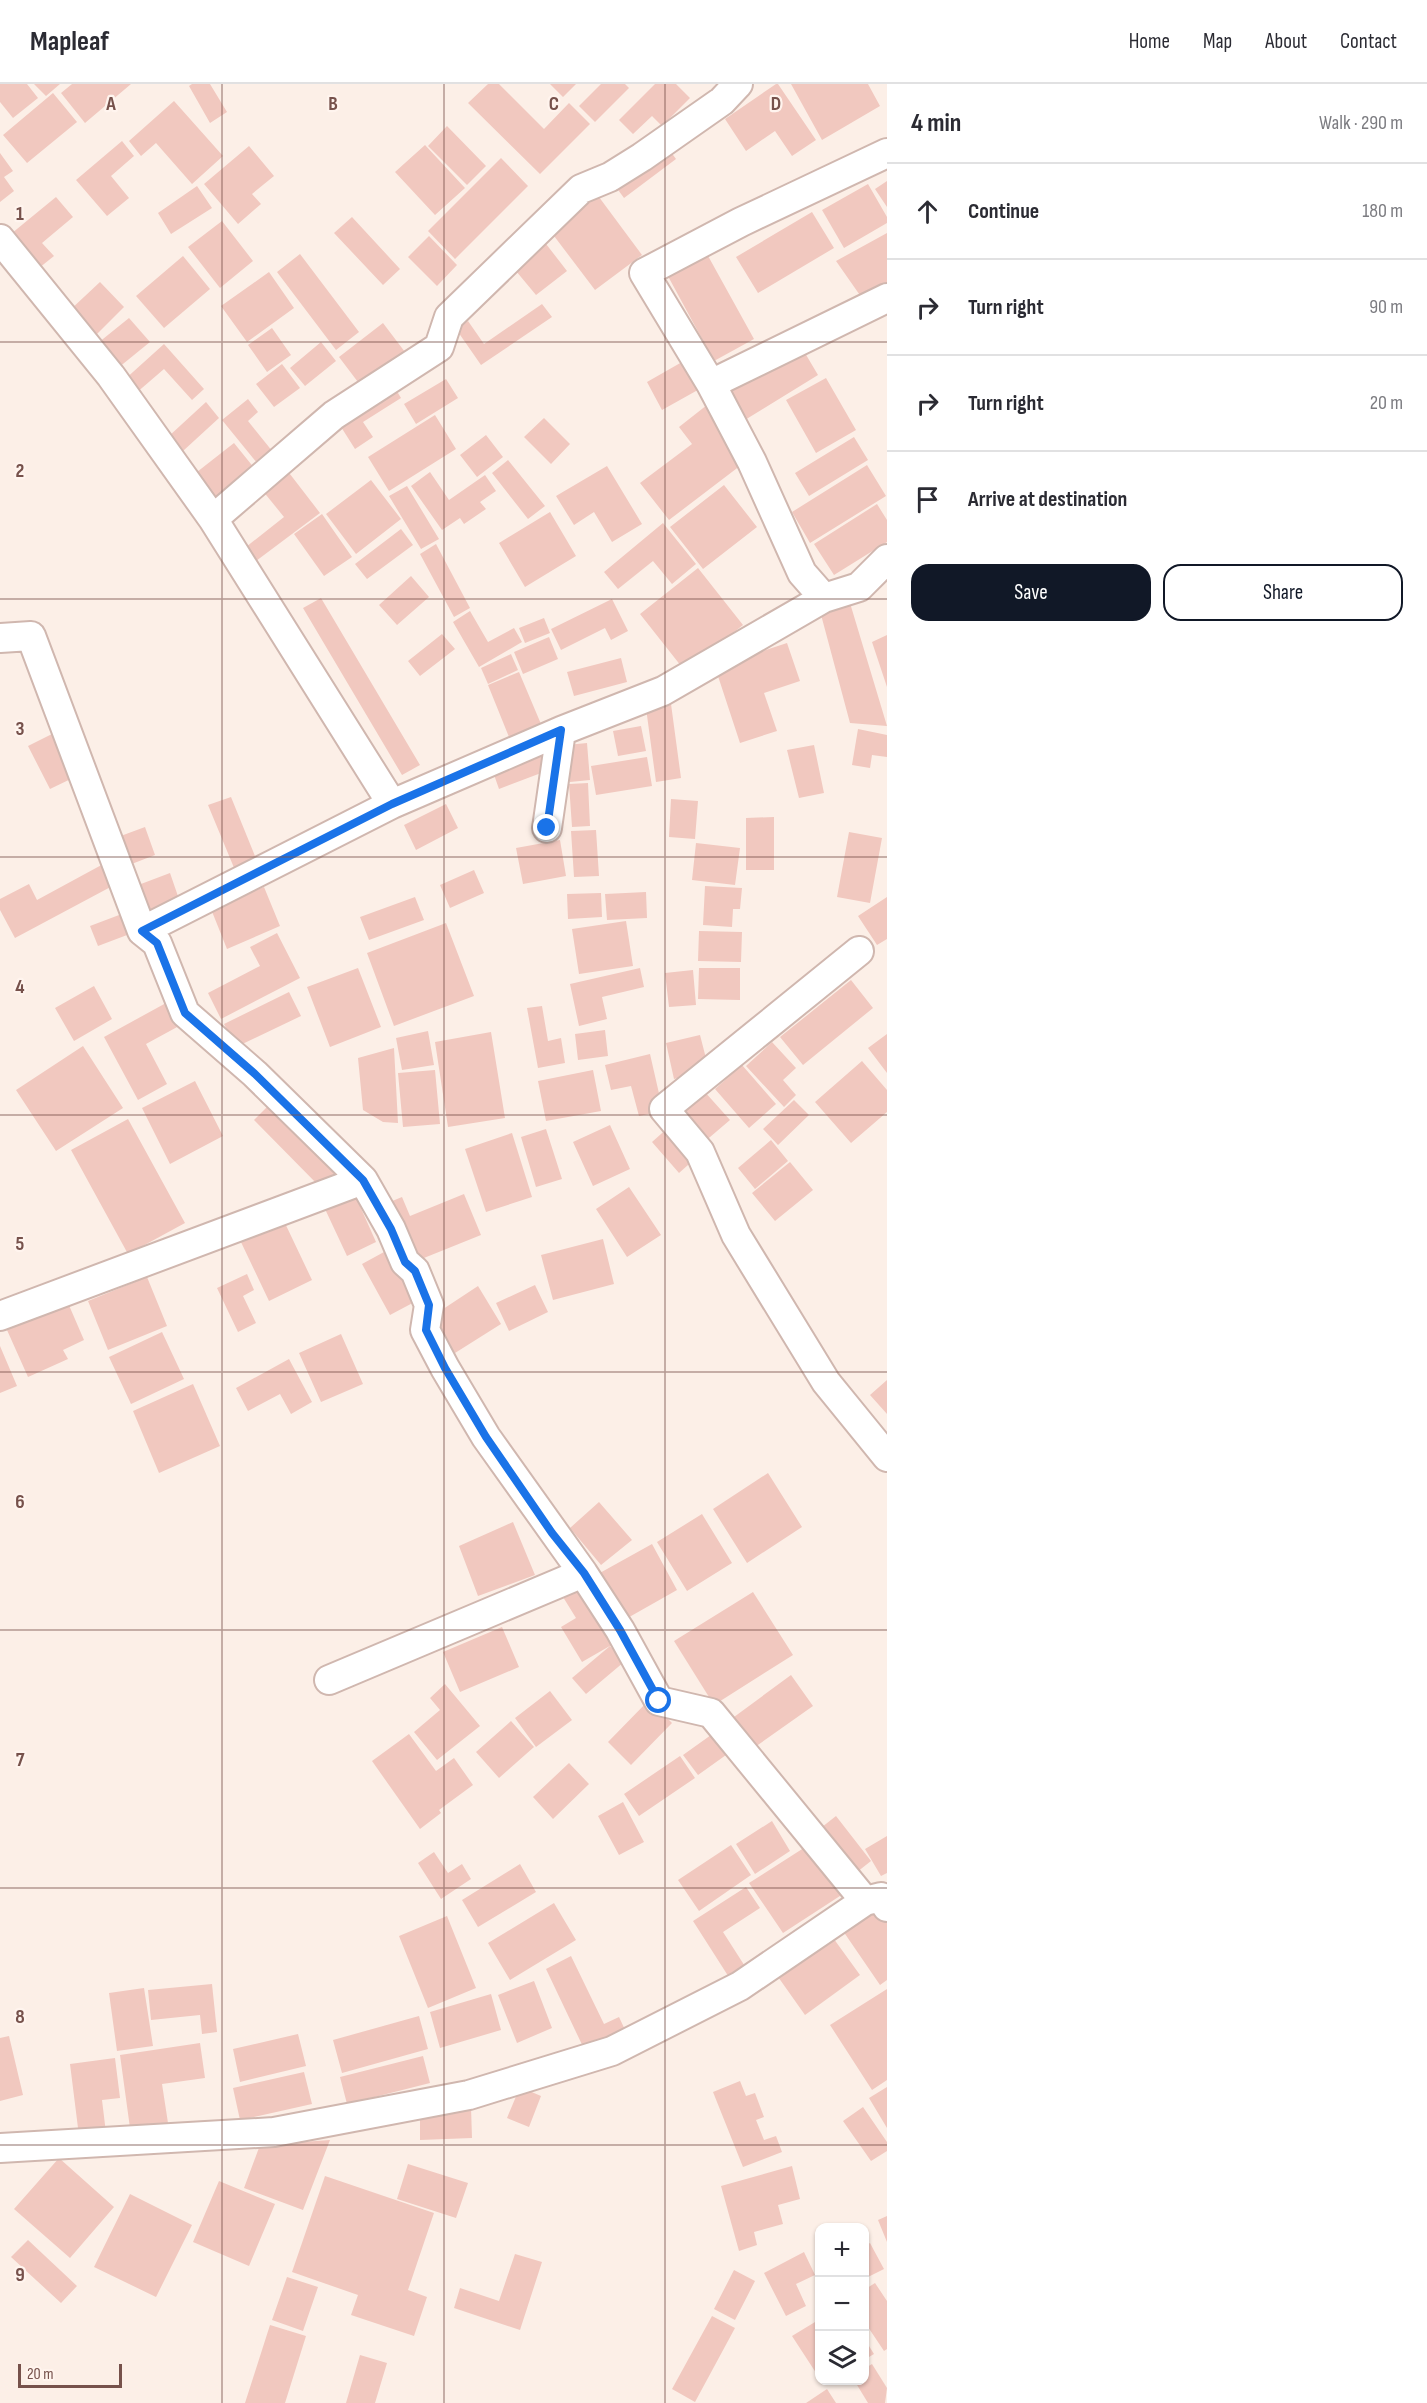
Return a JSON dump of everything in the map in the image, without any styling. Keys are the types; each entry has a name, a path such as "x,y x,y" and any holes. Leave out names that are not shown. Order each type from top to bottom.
{"street":[{"path":"213,519 334,416 439,347 449,317 581,189 610,177 642,157 722,101 738,84"},
{"path":"824,598 802,573 752,462 711,384 644,273 741,222 887,153"},
{"path":"0,240 111,376 213,519 392,804"},
{"path":"711,384 887,298"},
{"path":"142,931 392,804 561,730 663,691 824,598 859,587 887,559"},
{"path":"0,638 31,636 142,931 157,943 185,1013 255,1074 363,1180 391,1229 405,1262 415,1271 429,1305 426,1330 445,1368 486,1437 552,1533 584,1573 620,1630 659,1701 711,1713 876,1904 740,1986 612,2051 469,2096 274,2132 0,2148"},
{"path":"547,828 561,730"},
{"path":"859,951 664,1108 700,1152 736,1235 826,1382 887,1457"},
{"path":"0,1316 363,1180"},
{"path":"329,1680 584,1573"}],"building":[{"path":"0,84 27,84 38,98 13,118 0,102"},
{"path":"34,84 60,84 46,96"},
{"path":"72,84 131,84 85,123 61,93"},
{"path":"210,84 227,112 210,123 189,86"},
{"path":"488,84 499,84 544,129 569,103 590,124 540,174 468,103"},
{"path":"550,84 576,84 563,97"},
{"path":"601,84 625,84 629,88 595,122 579,106"},
{"path":"655,84 676,84 690,98 662,126 652,116 633,134 619,120"},
{"path":"776,84 816,140 792,156 775,131 746,151 725,119"},
{"path":"791,84 868,84 880,106 822,140"},
{"path":"53,93 77,122 27,163 3,135"},
{"path":"174,101 223,156 192,184 156,143 141,156 129,141"},
{"path":"447,126 486,166 467,185 428,146"},
{"path":"122,141 134,156 111,176 129,198 107,216 76,180"},
{"path":"665,144 676,159 624,198 613,183"},
{"path":"425,145 465,188 435,215 395,172"},
{"path":"249,146 274,176 252,194 261,204 238,224 204,184"},
{"path":"0,153 13,171 4,177 14,191 0,202"},
{"path":"501,158 528,186 455,259 428,231"},
{"path":"887,181 887,207 875,189"},
{"path":"868,184 887,217 887,223 844,248 822,210"},
{"path":"197,186 212,208 171,234 158,213"},
{"path":"596,193 642,255 595,290 548,228"},
{"path":"56,197 73,217 42,243 54,256 34,272 6,238"},
{"path":"812,212 834,248 758,293 736,257"},
{"path":"352,217 400,269 383,285 334,233"},
{"path":"222,221 253,261 220,288 188,247"},
{"path":"887,233 887,290 864,301 836,261"},
{"path":"429,236 457,265 437,286 408,257"},
{"path":"543,240 567,271 536,295 511,265"},
{"path":"702,245 754,339 714,361 663,267"},
{"path":"300,254 359,332 336,350 277,272"},
{"path":"183,256 210,289 164,328 136,296"},
{"path":"269,272 294,308 247,342 221,306"},
{"path":"100,282 124,307 94,337 69,311"},
{"path":"542,304 552,317 481,365 456,329 468,321 484,344"},
{"path":"129,318 150,342 118,368 98,343"},
{"path":"383,323 408,356 364,390 339,357"},
{"path":"272,328 291,355 267,372 248,345"},
{"path":"321,342 336,361 305,386 290,368"},
{"path":"164,344 204,389 192,400 164,369 135,394 123,381"},
{"path":"802,348 818,375 740,423 723,395"},
{"path":"689,358 705,386 662,410 647,382"},
{"path":"282,364 300,388 274,407 256,384"},
{"path":"826,378 856,430 816,453 786,400"},
{"path":"446,379 458,398 416,424 404,404"},
{"path":"392,383 401,398 363,422 373,437 355,449 336,419"},
{"path":"248,399 258,412 248,421 277,457 262,469 222,420"},
{"path":"206,402 219,418 183,451 169,436"},
{"path":"707,405 749,459 669,520 640,483 692,444 679,427"},
{"path":"435,415 456,449 389,491 368,457"},
{"path":"544,418 570,444 551,464 524,437"},
{"path":"486,435 503,457 477,477 460,455"},
{"path":"854,437 868,460 809,496 795,473"},
{"path":"234,443 255,469 217,498 197,472"},
{"path":"508,460 545,506 528,519 492,473"},
{"path":"283,465 320,513 256,561 246,547 284,517 258,485"},
{"path":"867,465 886,496 810,543 792,512"},
{"path":"607,466 642,524 612,542 594,512 574,525 556,496"},
{"path":"430,472 449,500 485,475 496,491 480,502 486,509 464,524 460,518 442,530 411,486"},
{"path":"371,480 401,519 356,554 326,514"},
{"path":"724,485 757,527 703,569 670,527"},
{"path":"407,486 439,539 421,549 389,496"},
{"path":"877,504 887,520 887,542 834,575 814,544"},
{"path":"550,512 576,556 525,587 499,543"},
{"path":"322,514 352,557 324,576 294,534"},
{"path":"663,523 696,564 672,584 653,561 618,589 604,572"},
{"path":"401,529 413,545 367,579 355,564"},
{"path":"436,544 470,608 454,617 420,554"},
{"path":"698,568 743,625 685,671 640,614"},
{"path":"411,576 429,597 397,625 379,605"},
{"path":"321,598 420,765 402,775 303,608"},
{"path":"612,599 628,631 611,640 605,628 561,650 551,629"},
{"path":"850,603 887,726 850,723 820,611"},
{"path":"470,611 488,642 514,628 522,642 479,667 453,622"},
{"path":"544,618 550,633 525,643 519,628"},
{"path":"442,634 455,649 420,676 408,661"},
{"path":"887,635 887,687 872,642"},
{"path":"549,637 558,659 523,674 514,652"},
{"path":"787,643 800,681 764,693 777,731 740,743 715,667"},
{"path":"511,654 518,670 488,684 481,668"},
{"path":"621,658 627,682 574,696 567,672"},
{"path":"519,672 541,724 509,737 488,685"},
{"path":"671,704 681,778 656,782 646,708"},
{"path":"641,726 646,751 618,756 613,731"},
{"path":"858,729 887,735 887,757 872,755 870,768 852,765"},
{"path":"56,732 79,775 50,789 28,746"},
{"path":"587,743 590,780 570,782 567,745"},
{"path":"814,745 824,793 799,798 787,750"},
{"path":"542,750 549,770 499,789 492,769"},
{"path":"647,757 652,786 596,795 591,766"},
{"path":"588,783 590,826 572,827 569,784"},
{"path":"231,797 259,866 237,875 208,805"},
{"path":"671,799 698,801 695,839 669,837"},
{"path":"446,804 458,828 416,850 404,825"},
{"path":"774,817 774,870 746,870 746,818"},
{"path":"145,827 155,855 129,865 118,837"},
{"path":"596,830 599,876 574,877 571,831"},
{"path":"849,832 882,838 870,903 837,897"},
{"path":"560,840 566,876 523,884 516,848"},
{"path":"696,843 740,848 735,885 692,880"},
{"path":"107,862 118,883 15,938 0,910 0,899 29,884 37,900"},
{"path":"474,870 484,893 450,908 440,885"},
{"path":"170,873 180,902 144,915 133,887"},
{"path":"705,886 742,888 740,909 733,909 732,927 703,925"},
{"path":"264,887 280,926 227,949 211,909"},
{"path":"646,892 647,918 607,920 605,894"},
{"path":"601,893 602,917 568,919 567,894"},
{"path":"415,897 424,920 369,940 360,917"},
{"path":"887,897 887,939 877,945 858,916"},
{"path":"127,912 135,932 98,946 90,926"},
{"path":"626,921 633,966 579,974 572,929"},
{"path":"446,923 474,996 394,1026 367,953"},
{"path":"699,931 742,932 741,962 698,961"},
{"path":"277,933 300,978 221,1019 208,993 260,966 250,947"},
{"path":"358,968 381,1027 330,1047 307,987"},
{"path":"640,968 644,987 602,997 607,1019 579,1026 570,984"},
{"path":"699,968 740,968 740,1000 698,999"},
{"path":"693,970 696,1005 669,1007 665,973"},
{"path":"851,980 873,1008 803,1065 780,1037"},
{"path":"94,986 112,1019 74,1041 55,1008"},
{"path":"289,992 301,1016 236,1047 224,1024"},
{"path":"166,1003 179,1026 146,1044 167,1084 138,1100 104,1037"},
{"path":"542,1006 548,1041 561,1038 565,1063 538,1068 527,1008"},
{"path":"605,1030 608,1056 578,1060 575,1034"},
{"path":"428,1031 434,1065 402,1070 396,1038"},
{"path":"491,1032 505,1118 448,1127 435,1042"},
{"path":"887,1034 887,1073 868,1048"},
{"path":"700,1035 709,1070 674,1079 666,1043"},
{"path":"772,1042 796,1068 783,1080 796,1095 784,1107 746,1066"},
{"path":"83,1046 123,1108 56,1151 16,1090"},
{"path":"394,1048 398,1123 383,1122 363,1110 358,1058"},
{"path":"650,1054 663,1111 639,1116 631,1086 611,1090 605,1065"},
{"path":"862,1061 887,1090 887,1112 851,1143 815,1102"},
{"path":"742,1065 776,1104 749,1128 715,1089"},
{"path":"435,1070 440,1124 403,1127 398,1073"},
{"path":"593,1070 601,1111 546,1121 538,1081"},
{"path":"195,1081 223,1136 170,1164 142,1108"},
{"path":"704,1091 730,1120 703,1143 677,1114"},
{"path":"794,1100 809,1115 778,1145 763,1129"},
{"path":"273,1101 340,1169 321,1188 254,1120"},
{"path":"128,1119 185,1223 128,1254 71,1150"},
{"path":"610,1125 630,1169 593,1186 573,1142"},
{"path":"670,1126 697,1157 679,1173 652,1142"},
{"path":"546,1129 562,1179 536,1187 521,1137"},
{"path":"512,1133 532,1197 486,1212 465,1149"},
{"path":"771,1140 788,1161 755,1189 738,1168"},
{"path":"790,1162 813,1190 775,1221 752,1193"},
{"path":"629,1187 661,1235 627,1257 596,1209"},
{"path":"464,1194 481,1235 409,1264 385,1204 402,1197 410,1216"},
{"path":"355,1195 376,1242 347,1256 325,1209"},
{"path":"283,1219 312,1280 269,1301 240,1240"},
{"path":"603,1239 614,1284 553,1300 541,1255"},
{"path":"395,1246 422,1298 390,1315 362,1264"},
{"path":"247,1274 254,1290 243,1296 256,1323 238,1332 217,1288"},
{"path":"147,1277 167,1326 108,1350 88,1301"},
{"path":"535,1285 548,1312 509,1331 496,1303"},
{"path":"478,1286 501,1324 455,1353 431,1317"},
{"path":"68,1303 84,1340 63,1350 68,1359 28,1377 7,1330"},
{"path":"162,1332 184,1379 131,1404 109,1357"},
{"path":"341,1334 363,1384 321,1402 299,1353"},
{"path":"0,1346 17,1386 0,1393"},
{"path":"289,1359 312,1402 291,1414 280,1394 248,1411 236,1388"},
{"path":"887,1380 887,1414 870,1395"},
{"path":"193,1384 220,1446 159,1473 133,1411"},
{"path":"768,1473 802,1527 747,1563 713,1509"},
{"path":"599,1502 632,1540 601,1565 570,1528"},
{"path":"702,1514 732,1563 687,1591 657,1542"},
{"path":"513,1522 535,1575 478,1596 459,1546"},
{"path":"652,1544 677,1590 624,1620 598,1574"},
{"path":"581,1587 615,1643 582,1662 561,1627 576,1618 563,1597"},
{"path":"753,1592 793,1655 714,1705 674,1641"},
{"path":"502,1627 519,1667 460,1692 443,1652"},
{"path":"610,1646 624,1662 586,1694 572,1678"},
{"path":"791,1675 813,1706 755,1747 734,1717"},
{"path":"445,1684 480,1726 437,1760 414,1732 440,1710 430,1698"},
{"path":"550,1691 572,1720 536,1747 515,1718"},
{"path":"649,1700 672,1723 631,1765 608,1742"},
{"path":"511,1721 534,1747 499,1778 476,1752"},
{"path":"718,1730 733,1750 698,1775 683,1755"},
{"path":"409,1734 436,1771 454,1758 473,1785 439,1810 441,1813 420,1829 372,1761"},
{"path":"680,1756 695,1778 639,1816 624,1794"},
{"path":"569,1763 589,1784 553,1819 533,1797"},
{"path":"623,1802 644,1842 619,1855 598,1816"},
{"path":"836,1816 871,1861 852,1876 817,1831"},
{"path":"772,1821 790,1851 755,1874 736,1844"},
{"path":"887,1836 887,1873 881,1876 865,1849"},
{"path":"810,1844 843,1894 783,1933 749,1883"},
{"path":"731,1845 751,1875 699,1911 678,1880"},
{"path":"434,1852 448,1873 462,1864 471,1879 441,1899 418,1863"},
{"path":"520,1864 536,1892 478,1927 462,1900"},
{"path":"746,1887 760,1908 723,1932 748,1971 732,1982 693,1921"},
{"path":"879,1902 887,1914 887,1980 880,1985 841,1928"},
{"path":"554,1903 576,1940 510,1980 488,1943"},
{"path":"447,1916 476,1988 428,2008 399,1936"},
{"path":"831,1935 860,1975 805,2015 776,1974"},
{"path":"571,1956 604,2024 619,2017 627,2034 586,2053 546,1969"},
{"path":"534,1981 552,2028 517,2043 498,1995"},
{"path":"212,1984 217,2032 202,2034 200,2015 151,2020 148,1990"},
{"path":"144,1988 153,2046 117,2051 109,1993"},
{"path":"887,1989 887,2080 872,2090 830,2025"},
{"path":"491,1994 501,2030 440,2048 430,2012"},
{"path":"419,2016 428,2049 342,2073 333,2040"},
{"path":"298,2034 306,2066 240,2082 233,2049"},
{"path":"9,2036 23,2095 0,2101 0,2038"},
{"path":"200,2043 205,2078 162,2084 168,2123 130,2128 120,2055"},
{"path":"423,2056 430,2083 347,2104 340,2077"},
{"path":"115,2058 120,2098 102,2100 106,2133 79,2136 70,2064"},
{"path":"304,2072 312,2104 240,2120 233,2088"},
{"path":"740,2081 746,2096 755,2093 764,2117 756,2120 764,2140 776,2136 782,2152 743,2167 713,2092"},
{"path":"520,2087 541,2096 529,2127 507,2118"},
{"path":"887,2087 887,2128 869,2098"},
{"path":"471,2107 472,2138 420,2140 420,2109"},
{"path":"863,2107 887,2142 887,2151 871,2161 843,2121"},
{"path":"330,2140 303,2210 244,2188 260,2145"},
{"path":"59,2158 114,2207 70,2258 14,2209"},
{"path":"408,2164 468,2183 456,2218 397,2199"},
{"path":"792,2166 800,2199 778,2205 783,2224 754,2232 757,2245 739,2251 721,2186"},
{"path":"325,2176 434,2213 408,2290 427,2297 414,2336 351,2315 358,2295 292,2272"},
{"path":"219,2181 275,2204 249,2266 193,2242"},
{"path":"130,2194 192,2225 156,2297 94,2267"},
{"path":"887,2216 887,2242 878,2220"},
{"path":"28,2240 77,2286 61,2303 11,2257"},
{"path":"869,2244 884,2269 869,2276"},
{"path":"804,2252 815,2275 796,2284 806,2306 786,2316 764,2273"},
{"path":"515,2254 542,2262 520,2330 454,2308 460,2288 499,2301"},
{"path":"734,2270 755,2281 735,2320 714,2309"},
{"path":"287,2277 318,2287 303,2331 272,2320"},
{"path":"875,2283 887,2301 887,2349 884,2351 869,2328 869,2287"},
{"path":"712,2316 735,2328 695,2402 672,2389"},
{"path":"815,2322 815,2371 792,2336"},
{"path":"270,2325 306,2336 285,2403 245,2403"},
{"path":"869,2346 874,2354 869,2357"},
{"path":"360,2355 387,2363 375,2403 346,2403"},
{"path":"872,2364 887,2388 885,2403 868,2403 857,2385 869,2385 869,2366"},
{"path":"827,2389 836,2403 806,2403"}],"route":[{"path":"547,828 561,730 392,804 142,931 157,943 185,1013 255,1074 363,1180 391,1229 405,1262 415,1271 429,1305 426,1330 445,1368 486,1437 552,1533 584,1573 620,1630 659,1701"}]}
